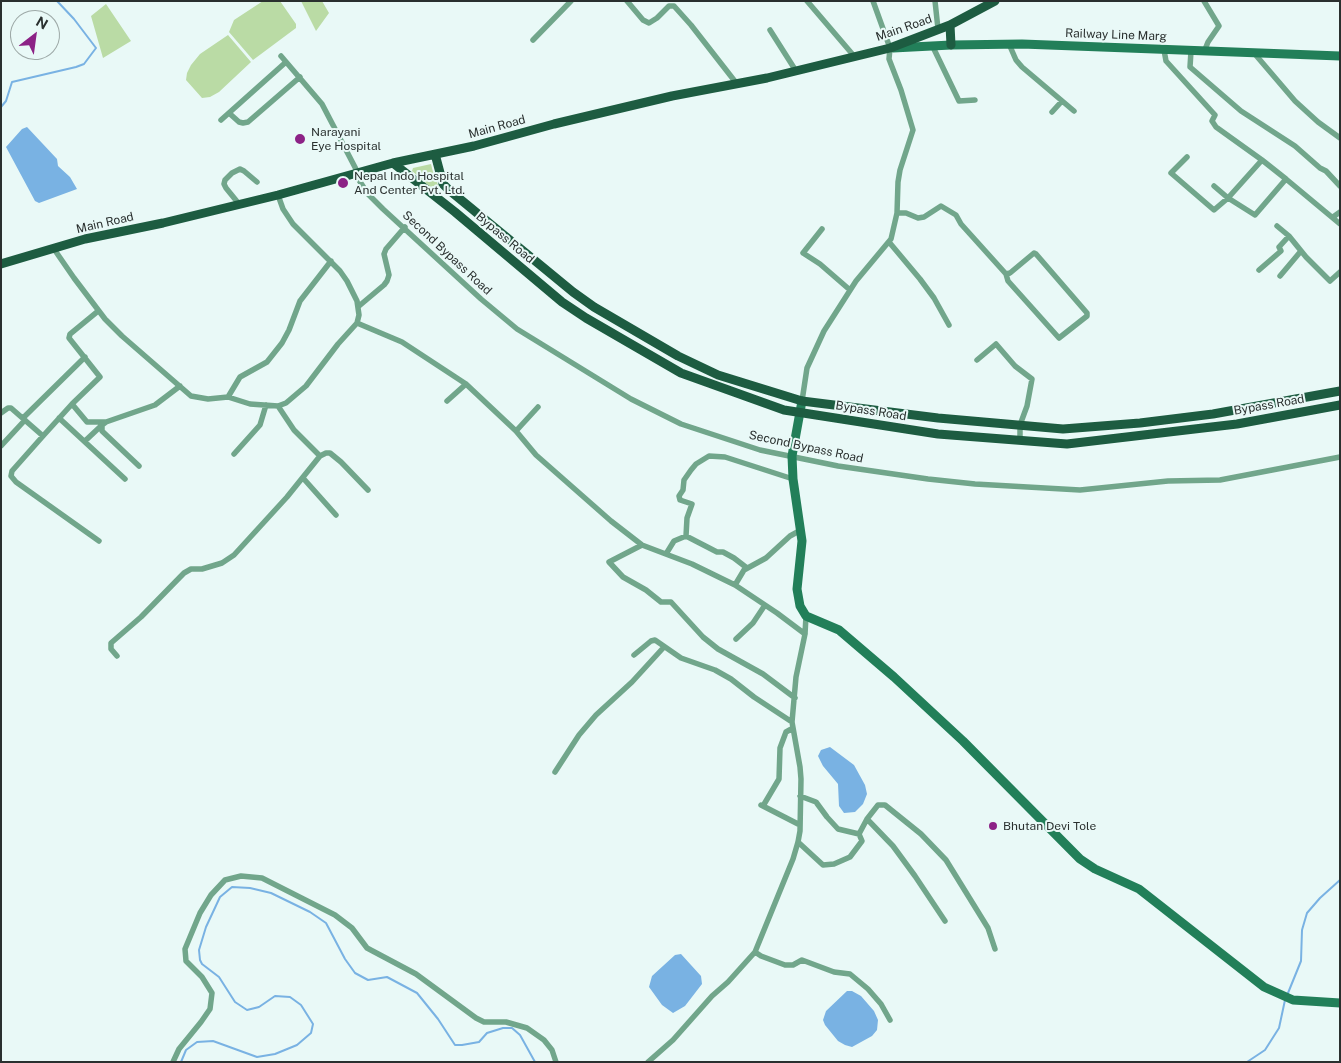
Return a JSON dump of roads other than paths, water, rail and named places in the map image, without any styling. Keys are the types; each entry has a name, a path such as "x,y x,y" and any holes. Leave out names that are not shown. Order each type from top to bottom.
{"main road":[{"name":"Main Road","path":"1,264 85,239 278,195 394,163 474,146 554,124 672,96 738,85 890,48 950,25 995,1"},
{"path":"950,25 951,44"},
{"name":"Bypass Road","path":"435,154 443,184 573,292 678,356 718,375 802,400 938,418 1063,429 1140,423 1233,410 1340,391"},
{"name":"Bypass Road","path":"394,163 562,302 616,336 681,373 784,410 928,433 1067,444 1236,424 1340,405"},
{"path":"455,212 463,201"},
{"path":"616,336 623,324"},
{"path":"1233,410 1236,424"}],"street":[{"path":"533,40 571,1"},
{"path":"627,1 643,20 649,23 671,4 674,6 738,85"},
{"path":"807,1 854,56"},
{"path":"648,1062 673,1040 712,996 756,952 798,842 800,825 800,767 793,725 796,677 805,634 806,616 800,606 798,589 802,551 792,456 807,368 824,331 850,290 891,240 898,213 898,182 913,130 889,59 890,48 872,1"},
{"path":"936,1 938,30"},
{"path":"1204,1 1219,26 1208,42 1204,52"},
{"path":"770,30 796,71"},
{"name":"Railway Line Marg","path":"890,48 951,44 1009,44 1340,56"},
{"path":"1009,44 1016,60 1022,67 1074,111"},
{"path":"932,45 959,102 975,100"},
{"path":"1164,50 1166,61 1215,115 1212,121 1216,127 1262,160 1340,224"},
{"path":"1191,51 1190,67 1241,111 1295,146 1326,171 1340,186"},
{"path":"1254,53 1295,101 1318,122 1340,138"},
{"name":"Second Bypass Road","path":"281,56 322,104 368,194 441,263 517,328 597,380 681,424 760,450 838,466 928,479 1049,490 1080,490 1168,480 1220,480 1340,458"},
{"path":"221,120 286,62"},
{"path":"229,113 239,122 248,122 300,77"},
{"path":"1052,112 1062,101"},
{"path":"1187,157 1171,173 1214,210 1228,198 1262,160"},
{"path":"239,204 224,184 225,180 232,173 240,170 257,182"},
{"path":"1214,186 1228,198 1255,215 1286,179"},
{"path":"54,249 98,311 122,336 191,396 208,399 228,397 250,404 278,406 286,403 306,386 338,344 357,323 359,306 347,281 331,261 287,216 278,195"},
{"path":"898,213 906,213 918,218 924,217 941,206 956,215 961,224 1006,274 1008,281 1060,338 1088,315 1036,254 1006,274"},
{"path":"1333,217 1340,212"},
{"path":"1278,226 1330,280 1340,272"},
{"path":"359,306 384,286 387,281 389,275 384,254 386,248 405,227"},
{"path":"822,229 803,253 820,264 850,290"},
{"path":"1259,270 1281,251 1279,247 1288,236"},
{"path":"889,242 934,298 949,325"},
{"path":"1280,276 1301,251"},
{"path":"228,397 240,377 267,362 282,343 300,301 331,261"},
{"path":"98,311 70,334 69,338 100,377 59,418 12,471 11,476 16,482 99,541"},
{"path":"357,323 402,342 466,384 516,431 543,462 611,521 642,545 692,564 735,585 765,604 805,634"},
{"path":"977,360 996,344 1015,366 1032,379 1027,406 1020,425 1020,441"},
{"path":"1,446 24,419 85,357"},
{"path":"447,401 466,384"},
{"path":"85,441 104,424 155,405 180,386"},
{"path":"72,404 87,422 104,424"},
{"path":"234,454 260,424 265,414 266,405"},
{"path":"278,406 300,438 320,456"},
{"path":"516,431 538,407"},
{"path":"1,413 8,408 43,436"},
{"path":"59,418 125,479"},
{"path":"104,424 102,430 139,466"},
{"path":"117,656 111,649 111,643 141,617 184,573 191,569 202,569 228,560 303,478 320,456 326,453 330,454 341,462 368,490"},
{"path":"686,536 687,518 692,504 680,500 679,496 683,490 684,480 691,470 696,464 710,456 724,457 793,479"},
{"path":"303,478 336,515"},
{"path":"735,585 744,570 766,558 790,536 801,530"},
{"path":"666,554 674,541 686,536 717,552 723,552 747,568"},
{"path":"642,545 609,562 623,578 646,590 661,602 671,602 703,637 718,649 763,674 795,698"},
{"path":"736,639 753,623 765,604"},
{"path":"806,616 839,630 894,677 969,747 1080,859 1095,870 1139,889 1264,987 1293,1000 1340,1003"},
{"path":"634,655 651,641 655,640 681,658 714,670 731,679 793,725"},
{"path":"556,772 579,736 596,715 632,682 664,647"},
{"path":"793,725 786,732 780,748 779,779 761,805 800,825"},
{"path":"800,796 816,802 838,829 860,834"},
{"path":"798,842 822,865 834,864 850,857 862,841 860,834 867,819 878,805 886,805 921,834 946,860 988,928 995,949"},
{"path":"867,819 893,846 916,876 945,922"},
{"path":"173,1062 179,1048 210,1009 212,993 202,977 186,961 185,948 200,913 211,895 225,880 241,876 262,878 335,915 352,928 367,948 416,974 476,1018 484,1022 506,1022 527,1028 544,1040 552,1050 556,1062"},
{"path":"756,952 761,956 785,965 793,965 802,960 834,972 850,974 868,989 881,1004 890,1020"}],"water":[{"path":"27,127 57,159 58,166 70,177 77,189 39,203 35,201 6,147 22,129"},
{"path":"830,747 854,765 865,785 867,794 863,804 855,812 844,813 839,806 838,784 823,766 818,756 821,750"},
{"path":"681,954 701,976 702,984 685,1006 673,1013 662,1005 649,987 652,976 675,955"},
{"path":"847,991 852,991 861,996 874,1011 878,1020 877,1030 872,1036 852,1047 838,1041 823,1020 826,1011"}],"waterway":[{"path":"1,107 6,101 12,82 84,64 96,48 74,19 57,1"},
{"path":"1288,993 1301,961 1302,930 1307,913 1340,880"},
{"path":"181,1062 186,1050 197,1042 213,1041 257,1057 275,1054 297,1045 311,1033 313,1024 301,1005 290,997 275,996 259,1007 247,1010 235,1002 219,977 202,964 199,950 206,927 220,897 232,887 250,888 271,893 310,912 326,923 345,959 355,973 368,980 387,977 417,993 438,1019 455,1045 479,1042 487,1033 503,1028 512,1028 520,1035 535,1062"},
{"path":"1247,1062 1265,1050 1279,1028 1285,1000"}],"place":[{"name":"Narayani Eye Hospital","path":"300,139"},
{"name":"Nepal Indo Hospital And Center Pvt. Ltd.","path":"343,183"},
{"name":"Bhutan Devi Tole","path":"993,826"}]}
